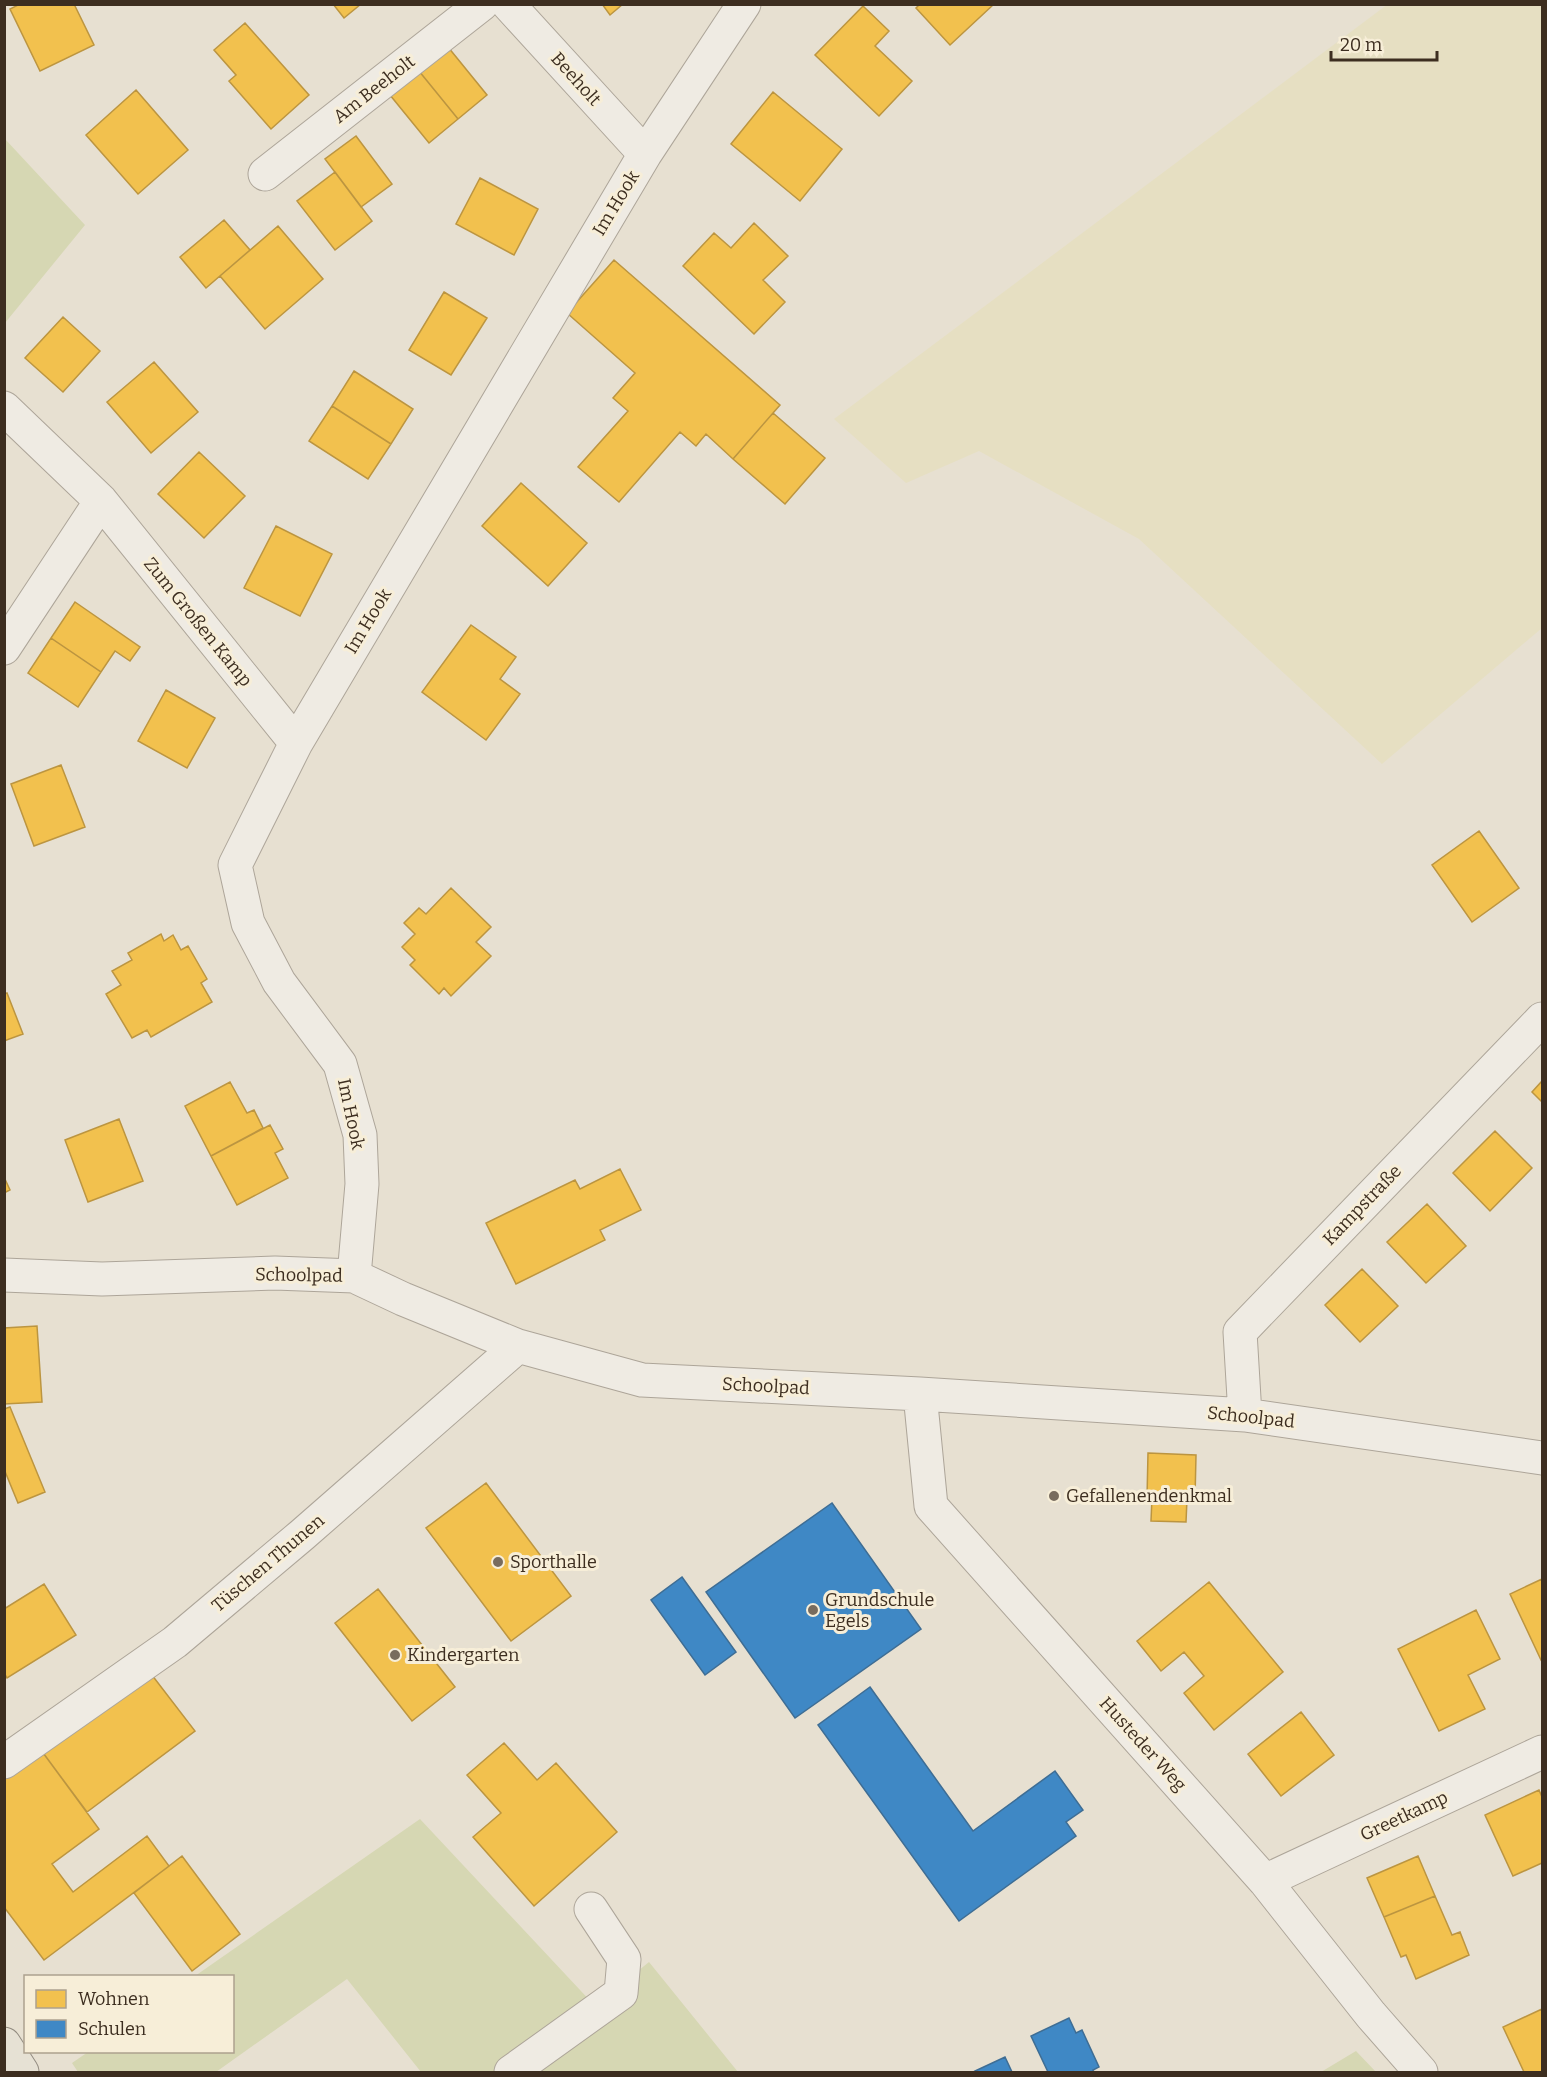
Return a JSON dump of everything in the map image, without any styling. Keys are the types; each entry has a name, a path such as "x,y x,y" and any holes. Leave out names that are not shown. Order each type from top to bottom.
{"main road":[{"path":"4,2044 22,2073"}],"street":[{"name":"Am Beeholt","path":"265,174 482,4"},
{"name":"Beeholt","path":"508,4 645,154"},
{"name":"Im Hook","path":"354,1276 362,1184 360,1135 340,1064 279,982 248,923 235,865 296,743 645,154 744,4"},
{"name":"Zum Großen Kamp","path":"4,408 101,501 296,743"},
{"path":"4,648 101,501"},
{"name":"Kampstraße","path":"1245,1415 1240,1332 1542,1019"},
{"name":"Schoolpad","path":"4,1275 102,1279 275,1273 354,1276 403,1299 518,1346 642,1380 920,1394 1245,1415 1542,1458"},
{"name":"Tüschen Thunen","path":"4,1762 175,1642 302,1535 518,1346"},
{"name":"Husteder Weg","path":"920,1394 931,1506 1265,1881 1371,2015 1421,2073"},
{"name":"Greetkamp","path":"1265,1881 1542,1752"},
{"path":"511,2073 621,1993 624,1959 591,1909"}],"shaded area":[{"path":"1388,4 1542,5 1542,628 1382,764 1139,539 979,451 906,483 834,419"}],"green space":[{"path":"5,139 85,225 5,323"},
{"path":"420,1819 595,2006 649,1962 738,2072 421,2072 347,1979 216,2072 78,2072 72,2063 87,2053 234,2053 234,1975 196,1975"},
{"path":"1356,2051 1376,2072 1321,2072"}],"building: Wohnen":[{"path":"20,4 74,4 94,45 40,71 10,9"},
{"path":"333,4 361,4 344,18"},
{"path":"602,4 623,4 610,15"},
{"path":"920,4 994,4 950,45 916,8"},
{"path":"863,6 889,31 875,46 912,81 879,116 815,55"},
{"path":"245,23 309,95 271,129 229,81 236,75 214,50"},
{"path":"448,47 487,95 458,119 419,71"},
{"path":"419,71 458,119 429,143 390,95"},
{"path":"136,90 188,150 138,194 86,135"},
{"path":"773,92 842,149 800,201 731,144"},
{"path":"356,136 392,184 361,207 325,159"},
{"path":"335,172 372,221 335,250 297,201"},
{"path":"480,178 538,209 514,255 456,224"},
{"path":"224,220 250,250 206,288 180,257"},
{"path":"754,223 788,256 763,280 785,302 754,334 683,266 714,233 731,248"},
{"path":"278,226 323,279 265,329 220,276"},
{"path":"614,260 780,405 733,459 706,434 696,446 680,432 619,502 578,467 628,411 613,398 635,373 567,313"},
{"path":"444,292 487,318 451,375 409,350"},
{"path":"63,317 100,351 63,392 25,358"},
{"path":"154,362 198,412 151,453 107,402"},
{"path":"354,371 413,409 391,444 332,406"},
{"path":"332,406 391,444 368,479 309,441"},
{"path":"773,413 825,458 785,504 733,459"},
{"path":"199,452 245,496 204,538 158,494"},
{"path":"521,483 587,543 548,586 482,526"},
{"path":"276,526 332,554 300,616 244,588"},
{"path":"75,602 140,647 130,661 115,651 101,672 51,638"},
{"path":"471,625 516,657 500,679 520,694 486,740 422,692"},
{"path":"51,638 101,672 78,707 28,673"},
{"path":"166,690 215,718 187,768 138,741"},
{"path":"61,765 85,827 34,846 11,784"},
{"path":"1479,831 1519,888 1472,922 1432,865"},
{"path":"451,888 491,927 476,942 491,956 451,996 444,988 439,994 410,965 415,960 402,947 415,934 404,923 419,908 426,914"},
{"path":"161,934 164,941 173,935 181,950 188,946 207,979 201,983 212,1002 151,1037 147,1030 132,1038 106,994 121,985 112,971 132,960 128,953"},
{"path":"7,993 23,1034 4,1041 4,994"},
{"path":"1542,1081 1542,1102 1532,1092"},
{"path":"230,1082 247,1113 254,1110 263,1128 211,1156 185,1106"},
{"path":"119,1119 143,1181 88,1202 65,1140"},
{"path":"270,1125 283,1149 275,1153 288,1178 237,1205 211,1156"},
{"path":"1495,1131 1532,1168 1490,1211 1453,1173"},
{"path":"620,1169 641,1210 600,1230 605,1240 516,1284 486,1223 575,1180 580,1189"},
{"path":"4,1177 10,1190 4,1193"},
{"path":"1427,1204 1466,1246 1426,1283 1387,1242"},
{"path":"1362,1269 1398,1306 1360,1342 1325,1305"},
{"path":"37,1326 42,1402 4,1404 4,1328"},
{"path":"10,1407 45,1492 18,1503 4,1469 4,1409"},
{"path":"1148,1453 1196,1455 1195,1499 1187,1499 1186,1522 1151,1521 1152,1498 1147,1498"},
{"name":"Sporthalle","path":"486,1483 571,1596 511,1641 426,1528"},
{"path":"1542,1579 1542,1659 1541,1660 1510,1594"},
{"path":"1209,1582 1283,1672 1214,1730 1184,1693 1204,1676 1184,1652 1161,1671 1137,1641"},
{"path":"44,1584 76,1635 7,1678 4,1673 4,1609"},
{"name":"Kindergarten","path":"378,1589 455,1687 412,1721 335,1623"},
{"path":"1476,1610 1500,1659 1468,1675 1485,1709 1439,1731 1398,1649"},
{"path":"145,1666 195,1731 87,1812 38,1746"},
{"path":"1301,1712 1334,1755 1281,1796 1248,1754"},
{"path":"504,1743 537,1780 556,1763 617,1832 534,1906 473,1837 501,1813 467,1775"},
{"path":"38,1746 99,1829 52,1864 73,1892 147,1836 169,1866 44,1960 4,1907 4,1771"},
{"path":"1539,1790 1542,1797 1542,1863 1513,1876 1485,1815"},
{"path":"182,1856 240,1934 192,1971 134,1893"},
{"path":"1418,1856 1435,1896 1384,1917 1367,1878"},
{"path":"1435,1896 1452,1935 1460,1932 1469,1955 1416,1979 1406,1955 1401,1957 1384,1917"},
{"path":"1542,2009 1542,2072 1524,2072 1503,2027"}],"building: Schulen":[{"name":"Grundschule Egels","path":"832,1503 921,1629 795,1718 706,1592"},
{"path":"682,1577 736,1652 705,1675 651,1600"},
{"path":"870,1687 973,1831 1055,1771 1083,1810 1066,1822 1076,1836 959,1921 818,1725"},
{"path":"1069,2018 1076,2033 1082,2030 1099,2067 1093,2070 1094,2072 1048,2072 1031,2036"},
{"path":"1005,2057 1012,2072 975,2071"}],"place":[{"name":"Gefallenendenkmal","path":"1054,1496"},
{"name":"Sporthalle","path":"498,1562"},
{"name":"Grundschule Egels","path":"813,1610"},
{"name":"Kindergarten","path":"395,1655"}]}
